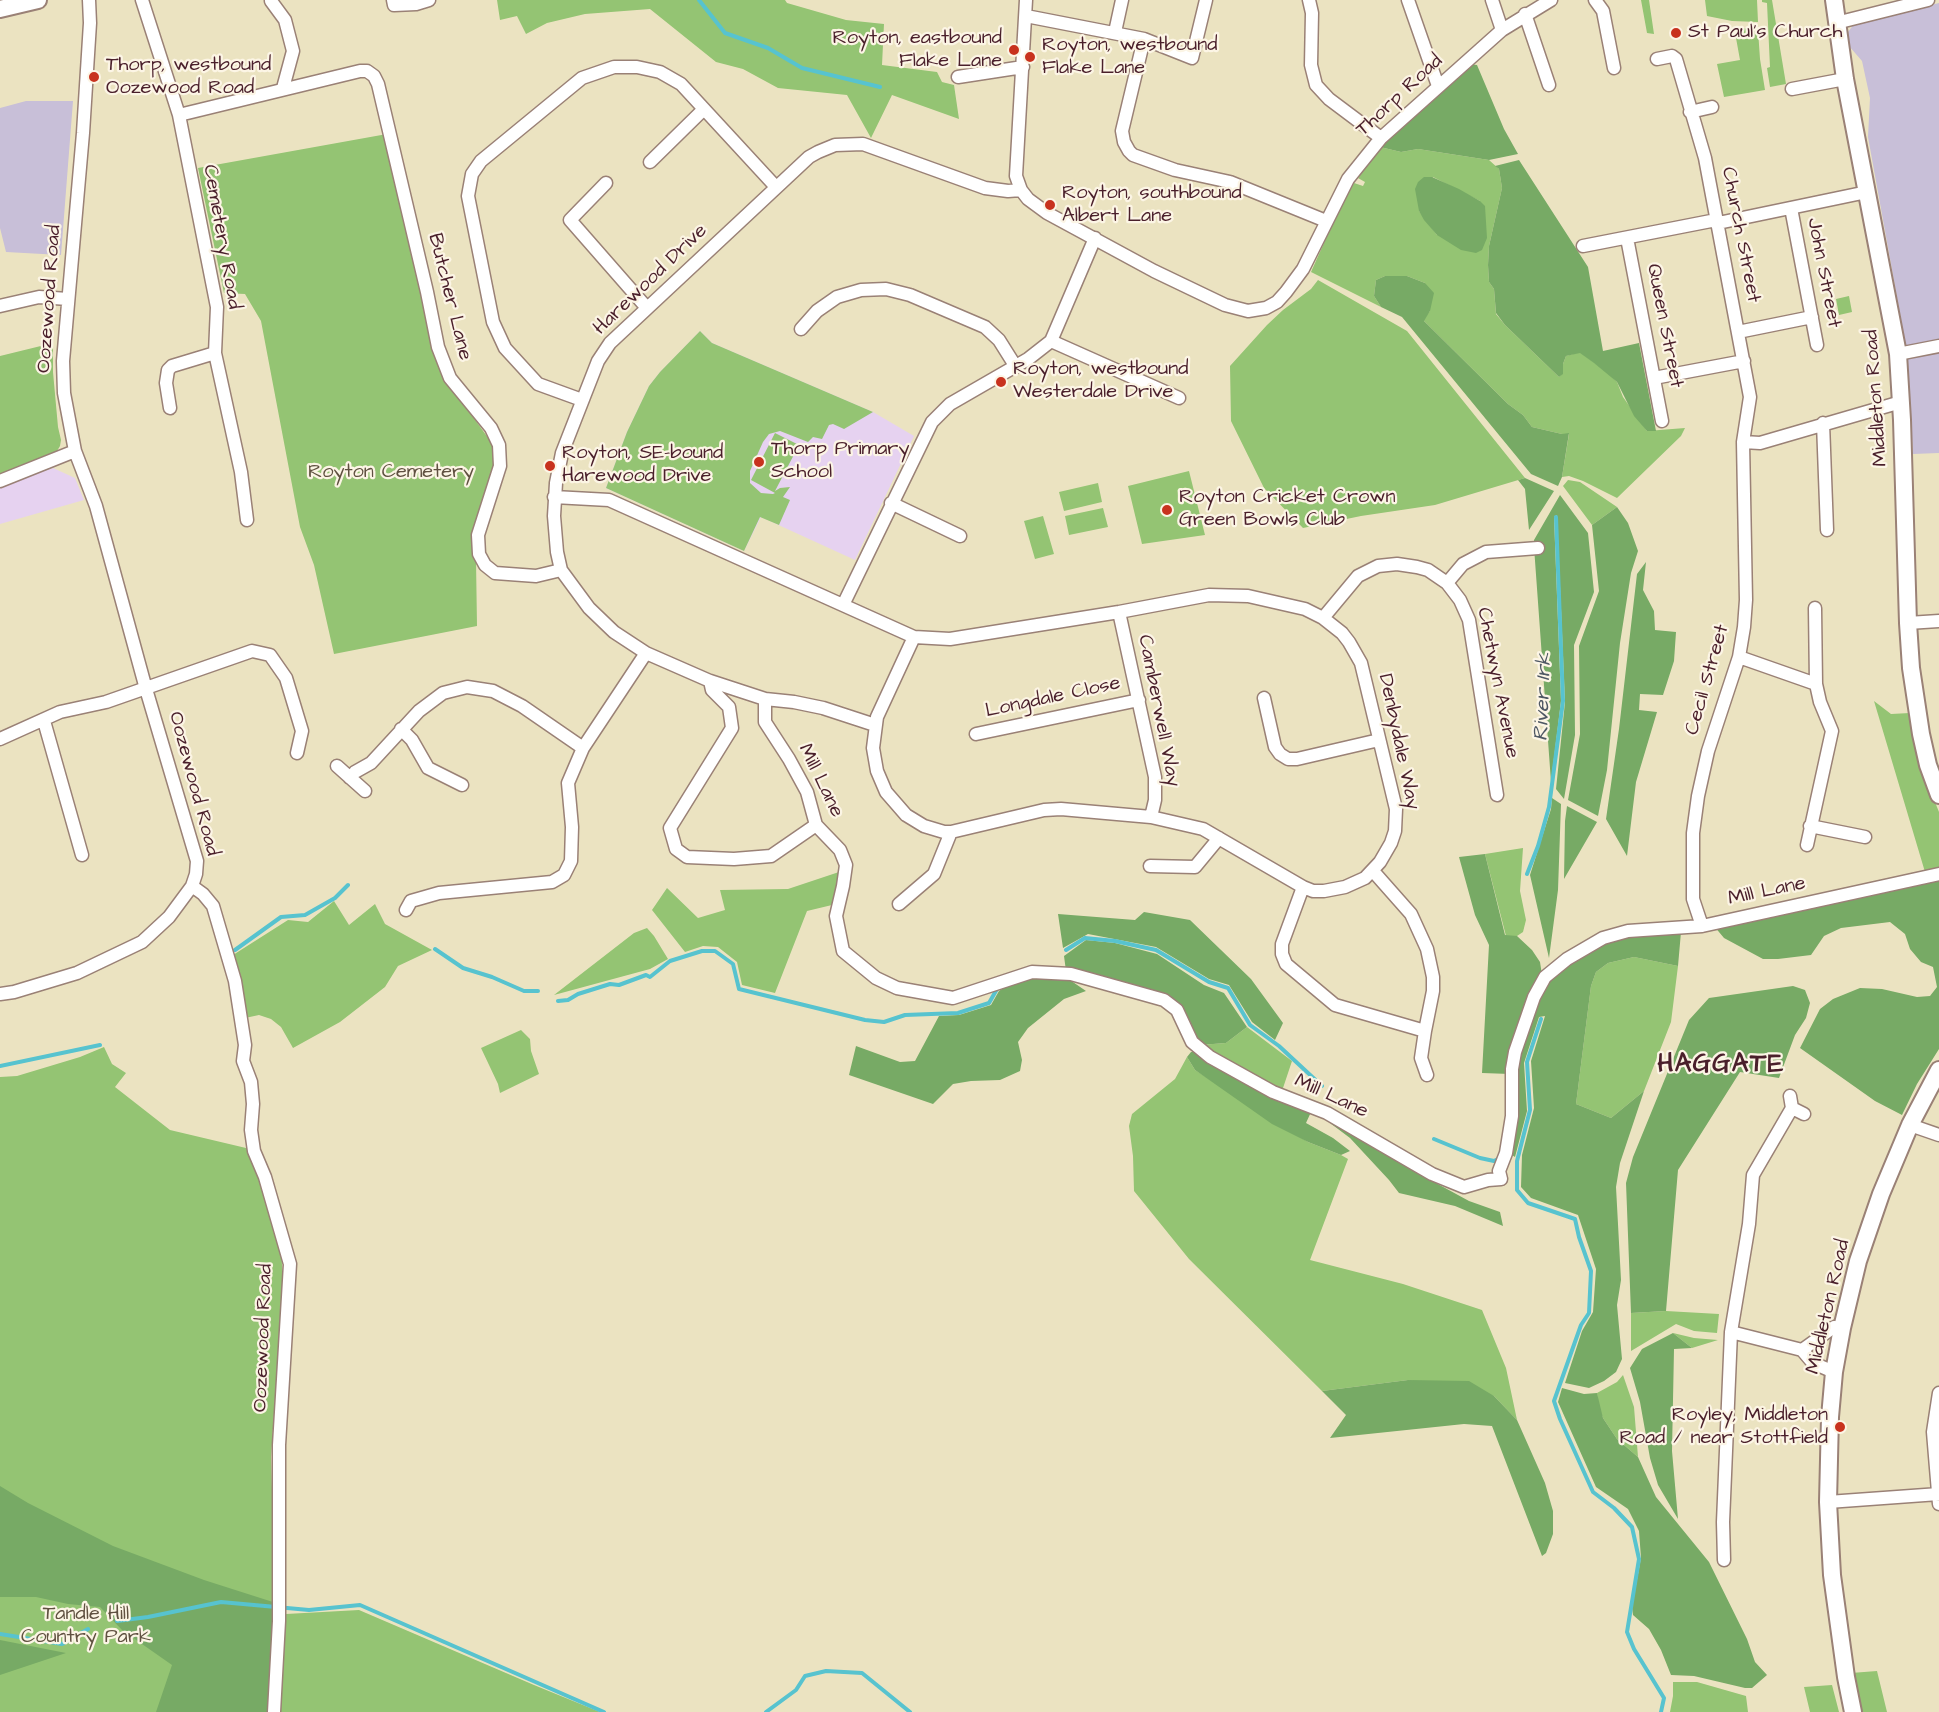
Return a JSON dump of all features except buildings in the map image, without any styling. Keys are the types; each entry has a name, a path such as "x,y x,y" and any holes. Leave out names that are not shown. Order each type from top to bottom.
{"main road":[{"path":"0,9 38,0"},
{"name":"Middleton Road","path":"1834,0 1845,80 1898,354 1911,668 1921,734 1928,765 1939,795"},
{"name":"Middleton Road","path":"1853,1712 1832,1575 1828,1502 1830,1417 1834,1372 1858,1261 1873,1216 1910,1125 1939,1070"}],"street":[{"name":"Oozewood Road","path":"89,0 90,23 84,122 63,361 64,393 75,451 96,506 146,689 197,861 192,886 204,894 213,906 235,981 245,1045 243,1061 251,1082 253,1104 251,1130 254,1151 265,1178 290,1264 279,1444 279,1608 274,1712"},
{"name":"Cemetery Road","path":"142,0 179,115 217,308 215,353 242,472 248,520"},
{"path":"394,2 416,4 429,0"},
{"path":"843,605 891,503 936,416 950,404 1016,367 1051,341 1095,238 1037,207 1021,190 1016,176 1026,0"},
{"path":"1114,32 1122,0"},
{"path":"1026,15 1144,39 1192,58 1206,0"},
{"path":"1309,0 1312,13 1312,72 1316,85 1329,99 1381,138"},
{"path":"1408,0 1438,86"},
{"path":"1492,0 1502,30"},
{"name":"Thorp Road","path":"1095,238 1154,271 1225,304 1248,310 1266,308 1277,302 1303,269 1348,179 1381,138 1502,30 1551,0"},
{"path":"1595,0 1603,11 1614,68"},
{"path":"1836,23 1928,0"},
{"path":"179,115 283,88 293,51 285,20 271,1"},
{"path":"1525,14 1548,85"},
{"path":"1144,39 1122,131 1129,151 1133,155 1174,170 1230,182 1326,221"},
{"name":"Church Street","path":"1657,59 1672,56 1676,59 1705,158 1750,396 1743,442"},
{"path":"582,400 538,384 505,348 493,322 468,196 471,174 481,161 572,84 603,69 637,67 660,72 681,84 776,187"},
{"path":"958,77 1023,67"},
{"name":"Butcher Lane","path":"283,88 360,71 371,73 378,84 438,347 450,378 491,428 499,446 500,466 478,535 479,554 485,565 495,573 536,576 561,570"},
{"path":"1792,89 1845,80"},
{"path":"1690,112 1712,107"},
{"path":"650,162 704,109"},
{"name":"Harewood Drive","path":"875,725 824,708 765,699 710,681 645,652 629,643 600,620 561,570 555,534 554,497 562,453 598,361 610,343 809,157 836,145 854,143 880,149 985,188 1021,190"},
{"path":"606,183 570,220 646,308"},
{"path":"1583,246 1867,192"},
{"name":"John Street","path":"1791,208 1817,345"},
{"name":"Queen Street","path":"1627,238 1662,421"},
{"path":"801,329 817,311 837,297 861,290 892,290 910,295 985,327 999,339 1016,367"},
{"path":"0,306 39,297 68,299"},
{"path":"1738,332 1812,317"},
{"path":"1051,341 1179,398"},
{"path":"1898,354 1939,346"},
{"path":"170,408 166,383 168,370 172,366 215,353"},
{"path":"1654,378 1744,361"},
{"path":"1743,442 1760,443 1901,402"},
{"path":"1823,423 1827,530"},
{"name":"Cecil Street","path":"1702,926 1693,899 1693,833 1708,751 1739,657 1744,627 1746,600 1743,442"},
{"path":"0,481 75,451"},
{"path":"554,497 609,500 914,637"},
{"path":"891,503 960,536"},
{"path":"1446,583 1463,564 1486,552 1538,548"},
{"name":"Chetwyn Avenue","path":"1323,618 1362,572 1378,566 1397,564 1417,567 1428,570 1446,583 1460,600 1469,620 1497,795"},
{"name":"Denbydale Way","path":"1228,595 1268,600 1296,606 1323,618 1349,642 1361,663 1394,798 1396,820 1387,853 1373,871 1355,883 1335,890 1313,891 1203,829 1151,817 1061,809 1044,810 951,832 933,830 899,808 886,792 877,771 874,760 875,725 880,709 914,637 950,639 1119,612 1199,596 1228,595"},
{"path":"1807,845 1832,731 1820,702 1816,684 1815,608"},
{"name":"Camberwell Way","path":"1119,612 1155,777 1155,800 1151,817"},
{"path":"1908,623 1939,621"},
{"path":"0,739 60,712 106,702 252,651 270,655 286,678 302,731 297,753"},
{"path":"406,910 411,901 439,893 552,882 564,875 571,861 572,828 568,783 583,748 645,652"},
{"path":"1739,657 1816,684"},
{"path":"710,681 712,690 729,707 732,728 670,828 676,849 687,857 734,859 771,856 816,825"},
{"path":"350,778 355,771 371,763 419,711 443,693 467,687 493,691 522,706 583,748"},
{"path":"1264,698 1275,747 1288,759 1297,759 1379,740"},
{"name":"Mill Lane","path":"765,699 765,722 807,792 816,825 840,850 846,865 836,916 843,951 876,978 897,988 953,998 1032,972 1071,974 1164,1000 1177,1010 1192,1042 1210,1057 1273,1092 1334,1117 1432,1174 1464,1187 1501,1179 1499,1171 1506,1153 1512,1116 1515,1052 1534,997 1545,977 1567,959 1603,938 1628,932 1702,926 1939,874"},
{"name":"Longdale Close","path":"976,734 1139,700"},
{"path":"44,721 82,855"},
{"path":"401,729 412,740 428,768 462,785"},
{"path":"337,766 365,792"},
{"path":"1810,826 1865,837"},
{"path":"899,904 934,874 951,832"},
{"path":"1150,866 1194,867 1219,838"},
{"path":"1373,871 1411,914 1427,949 1433,977 1433,991 1421,1058 1427,1075"},
{"path":"0,994 15,992 77,973 142,942 169,917 192,886"},
{"path":"1303,887 1282,944 1282,954 1286,964 1335,1005 1425,1031"},
{"path":"1724,1560 1723,1522 1731,1332 1749,1224 1753,1174 1795,1106"},
{"path":"1910,1125 1939,1135"},
{"path":"1803,1350 1834,1327 1842,1328"},
{"path":"1731,1332 1803,1350 1813,1363 1834,1372"},
{"path":"1828,1502 1939,1497 1933,1432 1939,1393"}],"shaded area":[{"path":"1939,3 1939,453 1913,454 1906,347 1868,137 1870,98 1862,61 1849,46 1848,32 1854,24"},
{"path":"26,101 73,101 61,255 6,252 0,228 0,108"},
{"name":"Thorp Primary School","path":"700,331 712,343 873,412 914,436 855,560 761,517 744,551 606,488 627,432 649,386"},
{"path":"53,468 75,478 84,500 0,524 0,485"}],"green space":[{"path":"497,0 785,0 787,3 846,20 884,24 882,65 937,72 942,82 954,85 959,119 892,95 871,138 847,95 778,88 743,69 716,62 650,9 585,14 547,23 526,34 517,16 500,20"},
{"path":"1641,0 1649,0 1654,34 1647,33"},
{"path":"1705,0 1757,0 1758,22 1732,21 1707,16"},
{"path":"1762,0 1772,0 1786,84 1770,87 1767,68 1770,67 1767,3"},
{"path":"1734,27 1758,30 1765,90 1724,97 1717,64 1740,60"},
{"path":"1469,64 1477,65 1504,129 1518,154 1489,160 1418,149 1401,152 1380,147"},
{"name":"Royton Cemetery","path":"387,134 404,207 458,396 496,449 498,468 476,560 477,626 334,654 314,565 300,527 261,321 245,294 224,293 198,168"},
{"path":"1380,147 1401,152 1418,149 1489,160 1499,169 1502,188 1489,246 1488,265 1489,282 1494,289 1496,314 1559,377 1563,373 1566,356 1580,352 1617,382 1623,397 1647,431 1685,428 1681,436 1617,498 1583,481 1569,476 1562,477 1569,434 1532,427 1523,415 1508,404 1423,320 1430,311 1425,283 1407,276 1385,276 1376,280 1374,296 1381,307 1311,272 1336,216 1354,183 1363,186 1365,182 1358,178","holes":["1433,177 1480,201 1437,235 1419,211"]},
{"path":"1519,160 1588,267 1603,351 1639,343 1656,431 1647,431 1634,416 1617,382 1594,363 1580,353 1566,356 1563,374 1559,377 1505,325 1496,313 1494,289 1489,282 1488,265 1489,246 1502,188 1499,169 1495,166"},
{"path":"1424,177 1432,177 1459,189 1485,206 1487,238 1482,250 1476,253 1461,250 1437,235 1424,220 1419,211 1415,189"},
{"path":"1385,276 1407,276 1425,283 1434,293 1430,311 1424,321 1508,404 1523,415 1532,427 1562,434 1569,433 1562,477 1558,486 1531,474 1402,317 1381,307 1374,296 1376,280"},
{"path":"1318,280 1407,331 1525,478 1435,505 1361,516 1303,528 1264,488 1231,421 1230,366 1267,325 1311,289"},
{"path":"1849,296 1852,312 1839,315 1836,299"},
{"name":"Thorp Primary School","path":"700,331 712,343 873,412 844,429 833,424 829,425 822,439 813,437 808,442 780,431 769,434 750,471 750,483 761,493 775,493 751,480 775,433 799,445 775,491 790,487 783,497 790,500 779,525 760,517 744,551 606,488 627,432 649,386"},
{"path":"53,343 53,372 60,446 57,451 0,474 0,356"},
{"name":"Royton Cricket Crown Green Bowls Club","path":"1189,471 1205,535 1142,544 1128,486"},
{"path":"1525,478 1554,491 1529,530 1525,489 1518,480"},
{"path":"1568,480 1580,482 1617,507 1592,525 1563,486"},
{"path":"1098,483 1102,502 1064,511 1059,492"},
{"path":"1560,495 1588,533 1594,592 1574,645 1575,735 1564,799 1556,789 1565,702 1557,515 1554,517 1561,701 1551,782 1534,547 1534,540"},
{"path":"1617,507 1628,523 1638,551 1631,573 1620,643 1607,770 1598,816 1568,800 1580,734 1579,646 1599,591 1592,525"},
{"path":"1103,508 1108,527 1069,535 1065,516"},
{"path":"1043,516 1054,554 1035,559 1024,521"},
{"path":"1646,562 1643,590 1654,611 1655,630 1676,632 1674,661 1663,695 1640,694 1639,710 1657,712 1636,782 1627,856 1606,819 1637,574"},
{"path":"1874,701 1891,714 1910,713 1922,770 1939,812 1939,870 1925,872"},
{"path":"1552,798 1561,804 1558,890 1549,958 1530,875 1551,809"},
{"path":"1567,806 1597,822 1564,879 1565,821"},
{"path":"1523,848 1520,891 1526,920 1523,932 1517,936 1506,936 1485,854"},
{"path":"1485,854 1505,935 1517,936 1532,950 1540,962 1542,975 1510,1074 1482,1073 1489,945 1475,915 1459,857"},
{"path":"842,871 832,905 807,911 775,993 742,985 737,962 718,947 703,946 685,952 652,910 667,888 698,918 725,910 720,890 788,889"},
{"path":"1939,879 1939,1049 1917,1084 1902,1115 1875,1101 1800,1048 1820,1009 1833,999 1860,988 1882,989 1917,997 1930,996 1937,987 1933,967 1921,962 1910,949 1905,934 1890,922 1841,928 1824,936 1811,955 1763,959 1724,938 1714,926"},
{"path":"334,901 349,925 375,904 385,924 432,950 398,966 385,987 340,1022 293,1048 281,1027 271,1019 259,1015 245,1018 233,955 288,920 308,922"},
{"path":"1144,912 1190,920 1251,979 1283,1023 1275,1040 1252,1022 1229,985 1209,979 1156,947 1088,934 1063,948 1058,914 1135,920"},
{"path":"647,928 668,959 650,969 554,995 634,933"},
{"path":"1681,932 1678,966 1634,957 1608,963 1596,972 1591,986 1576,1104 1611,1118 1644,1091 1620,1163 1616,1187 1621,1280 1617,1305 1622,1359 1616,1372 1589,1388 1565,1383 1582,1331 1593,1312 1596,1269 1578,1215 1531,1198 1521,1187 1522,1155 1534,1108 1531,1061 1545,1016 1539,1017 1524,1063 1527,1111 1515,1157 1509,1153 1516,1065 1527,1025 1549,978 1601,941 1628,936"},
{"path":"1086,940 1115,943 1157,954 1204,985 1224,993 1247,1027 1226,1043 1200,1045 1184,1012 1066,971 1064,956"},
{"path":"1634,957 1678,966 1671,1022 1644,1091 1611,1118 1576,1104 1591,986 1596,972 1608,963"},
{"path":"1028,978 1067,978 1086,991 1064,999 1028,1028 1018,1042 1022,1060 1020,1071 1000,1080 953,1084 933,1104 849,1075 856,1046 900,1062 915,1061 939,1016 959,1015 991,1005 999,991 1009,984"},
{"path":"1793,986 1805,990 1810,1003 1806,1018 1795,1035 1779,1078 1740,1072 1678,1170 1666,1311 1631,1313 1626,1183 1633,1157 1689,1020 1709,998"},
{"path":"1247,1027 1292,1061 1282,1091 1200,1045 1226,1043"},
{"path":"521,1030 530,1039 531,1051 539,1074 500,1093 481,1048"},
{"path":"104,1047 112,1064 126,1073 115,1087 170,1130 246,1148 251,1152 281,1246 283,1284 271,1457 276,1621 270,1712 0,1712 0,1077 17,1076 80,1057"},
{"path":"1191,1052 1196,1052 1239,1081 1311,1112 1306,1123 1333,1138 1350,1151 1341,1155 1272,1124 1195,1070 1187,1057"},
{"path":"1187,1057 1195,1070 1308,1142 1348,1159 1310,1260 1403,1284 1482,1310 1506,1368 1517,1420 1494,1396 1408,1380 1322,1391 1189,1259 1134,1191 1129,1126 1132,1114 1175,1079"},
{"path":"1330,1123 1349,1130 1412,1170 1469,1201 1500,1212 1503,1226 1455,1206 1399,1193 1350,1138"},
{"path":"1666,1311 1719,1314 1717,1333 1694,1331 1676,1324 1631,1351 1631,1313"},
{"path":"1673,1333 1694,1338 1718,1340 1692,1348"},
{"path":"1673,1333 1692,1348 1674,1349 1672,1451 1678,1519 1658,1485 1650,1458 1640,1402 1630,1368 1642,1349"},
{"path":"1623,1375 1634,1407 1638,1457 1617,1439 1603,1418 1598,1405 1597,1393 1617,1382"},
{"path":"1408,1380 1469,1381 1494,1396 1517,1420 1545,1483 1553,1511 1553,1534 1546,1553 1542,1556 1492,1426 1464,1424 1330,1438 1346,1415 1322,1391"},
{"path":"1562,1388 1584,1394 1597,1393 1603,1418 1617,1439 1638,1457 1656,1497 1709,1562 1747,1639 1755,1662 1767,1675 1752,1688 1694,1676 1671,1675 1649,1629 1633,1615 1632,1607 1641,1558 1639,1531 1628,1509 1596,1487 1558,1402"},
{"name":"Tandle Hill Country Park","path":"0,1486 28,1503 113,1546 204,1580 276,1603 270,1712 156,1712 172,1665 122,1630 100,1607 68,1604 36,1597 0,1597"},
{"path":"359,1610 600,1712 280,1712 286,1614"},
{"path":"0,1640 66,1653 0,1675"},
{"path":"1877,1671 1887,1712 1862,1712 1851,1673"},
{"path":"1673,1682 1697,1682 1746,1696 1748,1712 1670,1712"},
{"path":"1832,1685 1839,1712 1810,1712 1804,1687"}],"waterway":[{"name":"River Irk","path":"699,0 725,33 768,48 802,68 880,87"},
{"name":"River Irk","path":"1527,874 1549,807 1563,701 1556,517"},
{"path":"235,950 281,917 305,915 335,898 348,885"},
{"path":"1066,950 1085,938 1115,941 1156,950 1209,982 1228,988 1250,1025 1279,1046 1322,1086"},
{"path":"435,949 463,968 492,977 524,991 538,991"},
{"path":"558,1001 568,1000 578,994 610,984 619,985 646,975 650,977 670,961 702,951 715,951 733,964 739,989 865,1020 884,1022 905,1015 958,1013 989,1003 997,989"},
{"name":"River Irk","path":"1541,1019 1527,1062 1530,1110 1517,1161 1517,1190 1528,1203 1575,1219 1591,1271 1589,1313 1581,1325 1554,1401 1593,1492 1614,1508 1632,1527 1639,1559 1627,1632 1634,1649 1664,1698 1661,1712"},
{"path":"0,1066 100,1045"},
{"path":"1434,1139 1480,1158 1494,1161 1500,1158"},
{"path":"117,1621 221,1602 309,1610 360,1605 604,1712"},
{"path":"0,1634 62,1644 88,1629"},
{"path":"766,1712 796,1690 805,1676 826,1671 862,1673 910,1712"}],"place":[{"name":"St Paul's Church","path":"1676,33"},
{"name":"Royton, eastbound Flake Lane","path":"1014,50"},
{"name":"Royton, westbound Flake Lane","path":"1030,57"},
{"name":"Thorp, westbound Oozewood Road","path":"94,77"},
{"name":"Royton, southbound Albert Lane","path":"1050,205"},
{"name":"Royton, westbound Westerdale Drive","path":"1001,382"},
{"name":"Thorp Primary School","path":"759,462"},
{"name":"Royton, SE-bound Harewood Drive","path":"550,466"},
{"name":"Royton Cricket Crown Green Bowls Club","path":"1167,510"},
{"name":"Royley, Middleton Road / near Stottfield","path":"1840,1427"}],"district":[{"name":"HAGGATE","path":"1721,1066"}]}
